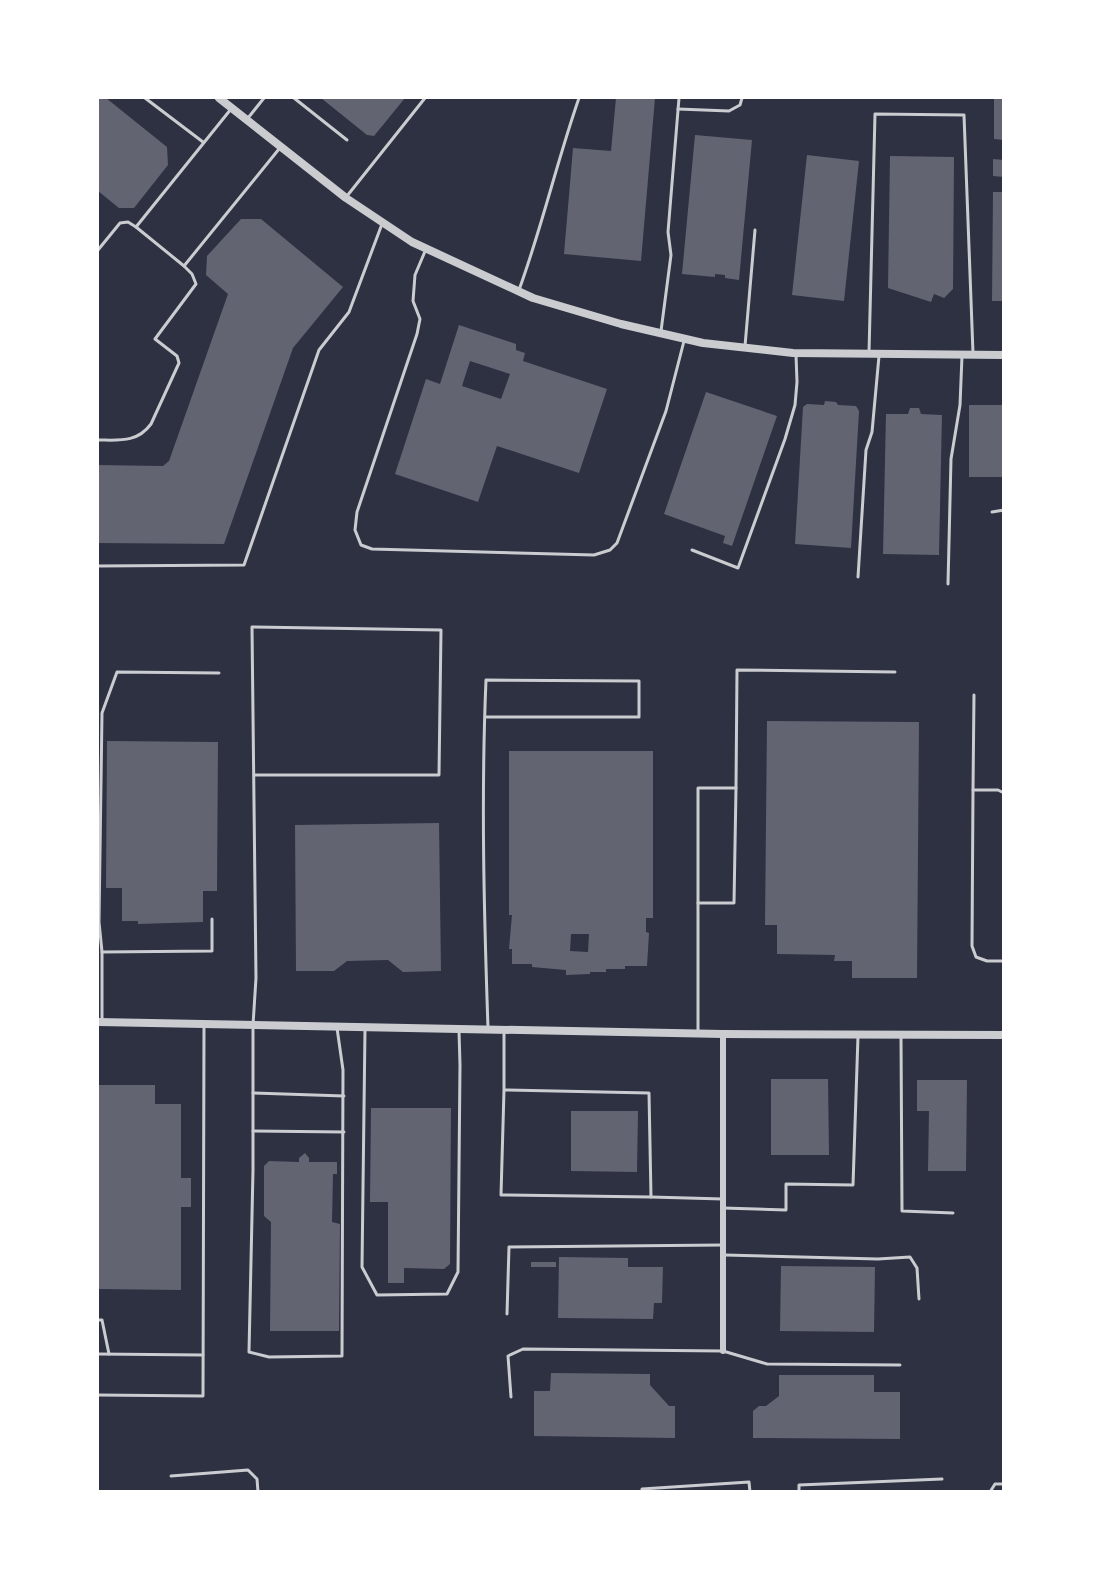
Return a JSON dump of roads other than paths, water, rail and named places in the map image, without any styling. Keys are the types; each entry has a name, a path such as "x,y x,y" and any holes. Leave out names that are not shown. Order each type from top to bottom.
{"street":[{"path":"219,98 346,198 383,222 426,249 533,298 599,318 703,343 796,353 1004,355"},
{"path":"100,1022 723,1034 1004,1035"},
{"path":"723,1034 723,1351"}],"lane":[{"path":"145,98 203,142"},
{"path":"247,119 264,98"},
{"path":"294,98 347,140"},
{"path":"346,198 425,98"},
{"path":"519,292 540,232 565,138 579,98"},
{"path":"661,334 671,255 668,232 679,98"},
{"path":"678,109 729,111 740,105 742,98"},
{"path":"136,228 232,108"},
{"path":"869,354 875,114 953,114 964,115 973,355"},
{"path":"184,266 281,147"},
{"path":"98,250 120,223 128,222 184,266 192,274 196,284 155,339 177,356 179,363 151,424 144,433 129,440 98,440"},
{"path":"98,566 244,564 319,351 349,312 383,222"},
{"path":"745,348 755,230"},
{"path":"426,249 415,275 413,300 420,319 417,334 357,512 355,530 361,545 372,549 594,555 610,550 617,543 666,411 685,339"},
{"path":"692,550 738,568 795,405 796,353"},
{"path":"858,577 866,450 872,432 879,354"},
{"path":"948,584 951,459 960,405 962,355"},
{"path":"993,512 1004,510"},
{"path":"254,775 439,775 441,630 252,627 256,978 253,1025 249,1352 269,1357 342,1356 344,1070 337,1027"},
{"path":"698,903 734,903 737,670 895,672"},
{"path":"100,1022 102,713 117,672 219,673"},
{"path":"484,717 639,717 639,681 486,680 484,717 483,904 488,1030"},
{"path":"974,695 972,946 976,957 987,961 1004,961"},
{"path":"698,1033 698,788 736,788"},
{"path":"973,790 998,790 1004,793"},
{"path":"102,952 212,951 212,919"},
{"path":"98,1395 202,1396 204,1024"},
{"path":"365,1027 362,1267 377,1295 447,1294 458,1272 459,1029"},
{"path":"504,1030 501,1195 723,1199"},
{"path":"723,1208 786,1210 786,1184 853,1185 858,1035"},
{"path":"901,1035 902,1211 954,1213"},
{"path":"504,1090 649,1092 651,1197"},
{"path":"253,1092 344,1096"},
{"path":"253,1131 344,1132"},
{"path":"507,1314 509,1247 723,1245"},
{"path":"723,1255 878,1259 910,1257 917,1268 919,1299"},
{"path":"98,1320 102,1320 109,1354"},
{"path":"512,1397 508,1356 523,1349 723,1351 767,1364 900,1365"},
{"path":"98,1354 203,1355"},
{"path":"171,1476 248,1470 257,1479 258,1491"},
{"path":"799,1491 799,1485 942,1479"},
{"path":"642,1491 642,1489 749,1482 750,1491"},
{"path":"990,1491 995,1484 1004,1484"}]}
